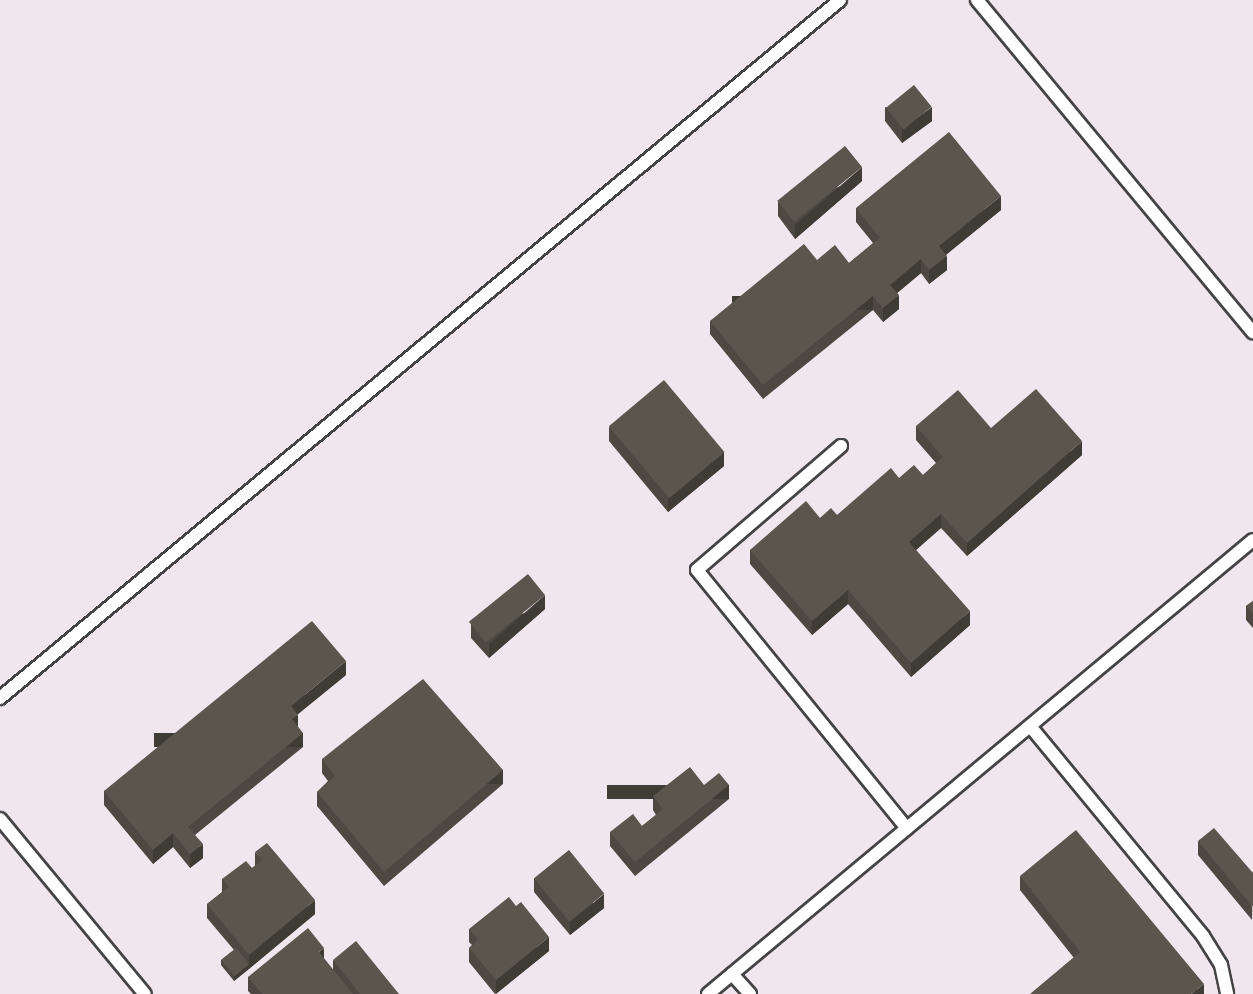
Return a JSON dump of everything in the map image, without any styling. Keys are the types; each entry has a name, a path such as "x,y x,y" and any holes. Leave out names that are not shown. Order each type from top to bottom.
{"lane":[{"path":"0,698 840,0"},
{"path":"977,0 1253,332"},
{"path":"841,446 697,570 907,828"},
{"path":"708,994 1253,540"},
{"path":"1030,726 1203,936 1221,965 1227,994"},
{"path":"0,819 145,994"},
{"path":"732,974 750,994"}],"shaded area":[{"path":"0,0 1253,0 1253,994 0,994"}],"building":[{"path":"914,85 932,107 904,129 886,108"},
{"path":"949,132 1001,196 939,246 947,256 929,270 921,259 890,285 899,295 883,308 873,296 763,385 710,321 804,244 817,260 835,245 849,263 880,238 856,208"},
{"path":"845,146 862,167 794,222 777,201"},
{"path":"664,380 724,452 669,498 609,426"},
{"path":"1036,389 1082,441 967,543 941,514 909,542 970,611 911,663 848,590 812,621 750,550 806,501 820,518 831,508 837,515 891,468 899,478 914,465 923,475 943,457 916,426 958,390 991,428"},
{"path":"528,574 545,595 486,643 469,622"},
{"path":"1253,601 1253,614 1246,606"},
{"path":"312,621 346,661 291,706 298,715 292,719 303,733 188,827 203,844 190,854 173,833 153,850 104,791"},
{"path":"423,679 503,770 384,872 317,792 335,776 322,759"},
{"path":"690,767 704,785 719,773 729,785 635,862 610,832 633,814 642,826 663,809 653,796"},
{"path":"1214,828 1253,873 1252,906 1198,841"},
{"path":"1076,830 1204,984 1191,994 1030,994 1080,952 1020,876"},
{"path":"267,843 315,900 249,955 207,904 229,887 222,879 246,861 252,868 262,860 255,852"},
{"path":"569,850 604,894 569,922 534,878"},
{"path":"509,897 516,906 521,902 549,937 496,980 469,948 478,940 469,929"},
{"path":"308,928 324,948 319,952 353,994 262,994 248,977"},
{"path":"356,941 399,994 360,994 333,960"},
{"path":"236,948 249,964 234,976 221,960"}]}
